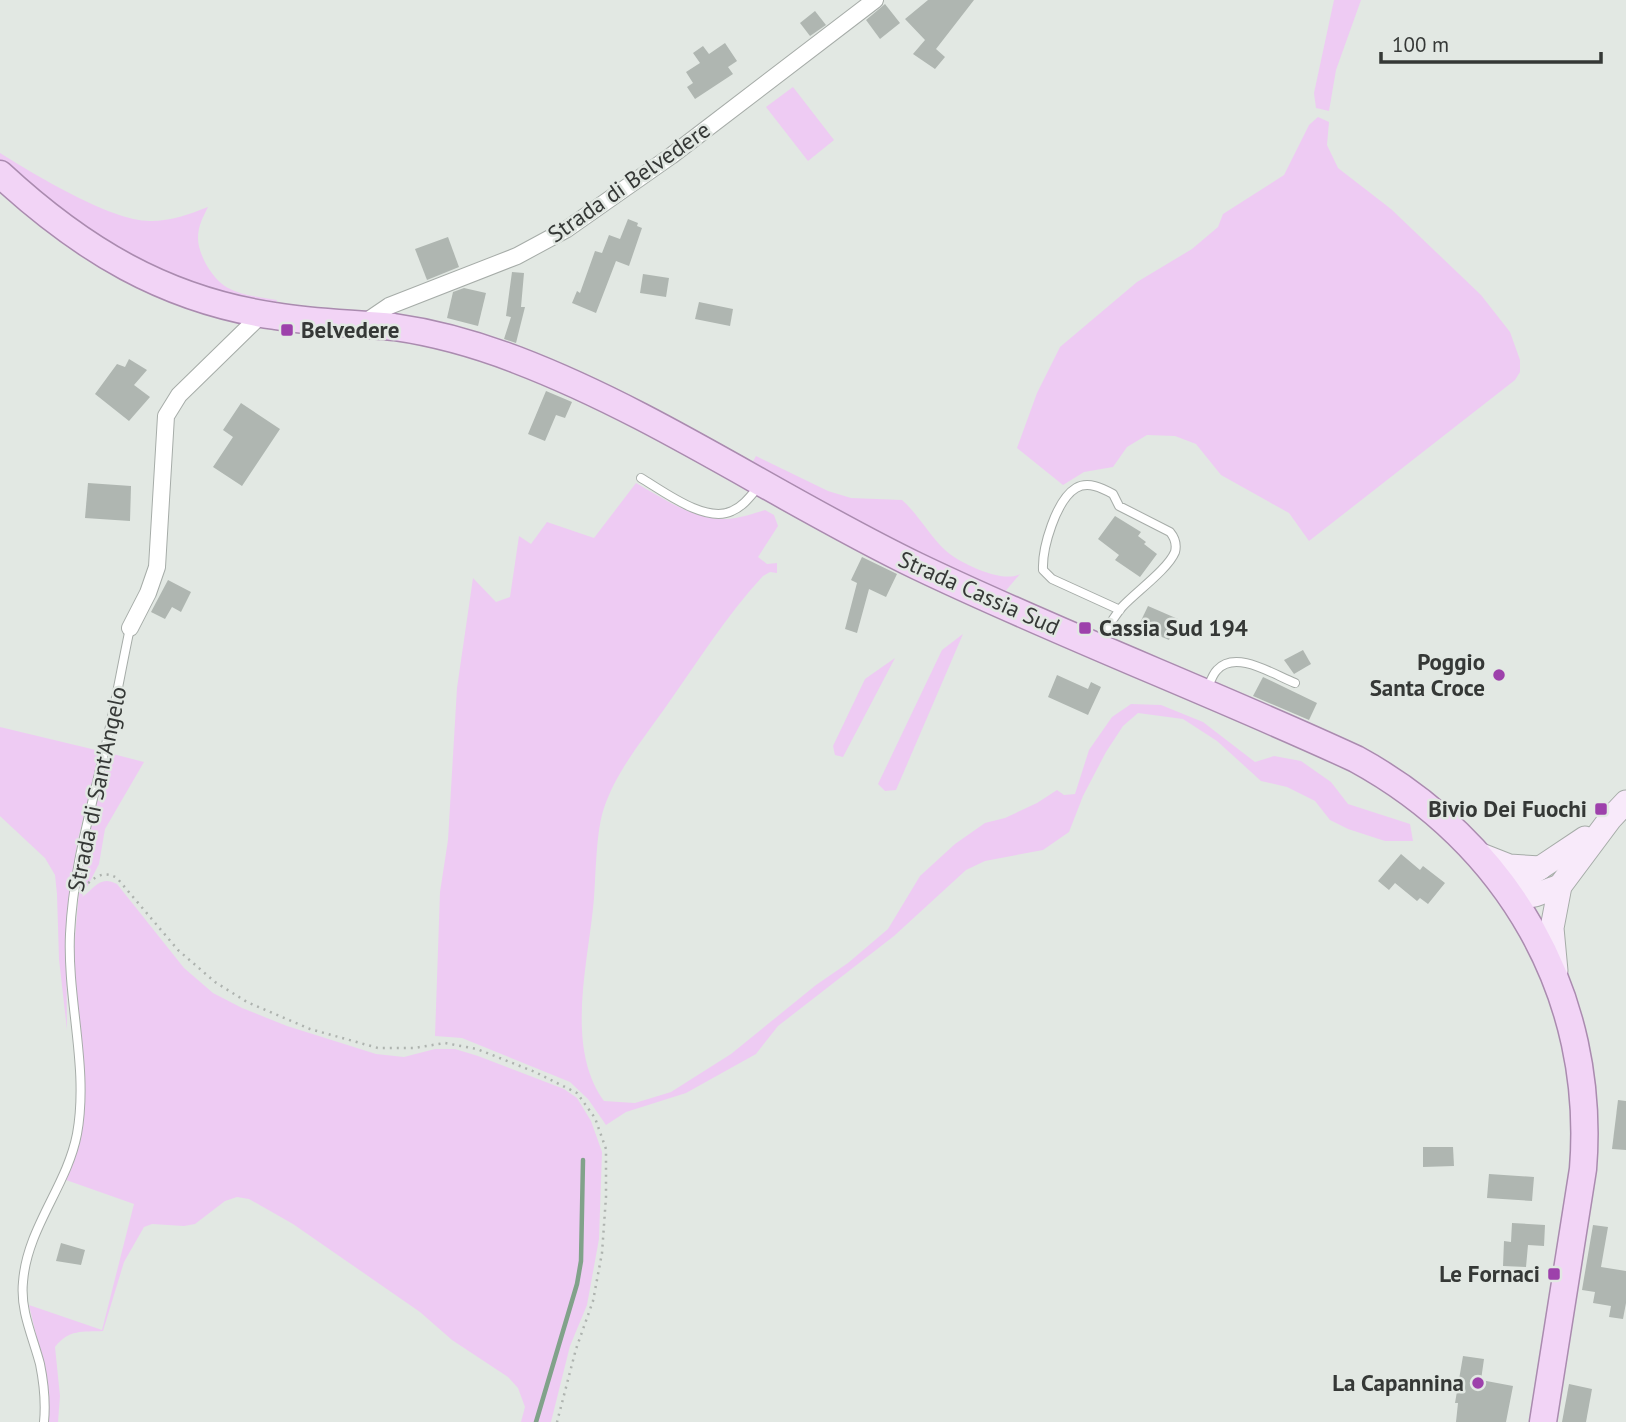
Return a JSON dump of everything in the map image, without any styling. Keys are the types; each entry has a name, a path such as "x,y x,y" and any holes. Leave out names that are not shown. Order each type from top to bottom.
{"main road":[{"name":"Strada Cassia Sud","path":"0,174 23,196 85,243 140,276 199,299 262,314 395,327 445,337 518,360 612,400 917,566 1335,750 1380,772 1431,808 1476,853 1512,899 1537,939 1560,990 1580,1073 1585,1138 1580,1194 1543,1422"}],"street":[{"name":"Strada di Belvedere","path":"361,325 389,306 517,256 574,225 670,156 875,0"},
{"name":"Strada di Sant'Angelo","path":"130,628 148,593 157,567 166,416 179,395 262,314"},
{"path":"1512,899 1525,878 1562,855 1609,819 1626,802"},
{"path":"1560,990 1553,959 1552,928 1560,886 1609,819"},
{"path":"1476,853 1509,866 1540,868"},
{"path":"1512,899 1535,895 1560,886"}],"lane":[{"path":"641,478 695,509 715,515 731,512 746,501 762,482"},
{"path":"1095,645 1120,610 1165,567 1174,553 1174,537 1170,532 1119,506 1114,494 1100,487 1084,485 1074,489 1056,514 1045,550 1043,570 1052,579 1120,610"},
{"name":"Strada di Sant'Angelo","path":"44,1422 44,1386 23,1303 23,1284 31,1243 67,1167 77,1133 81,1077 69,969 74,894 84,833 104,754 130,628"},
{"path":"1206,693 1217,670 1224,664 1234,662 1244,662 1295,683"}],"path":[{"path":"74,894 97,875 108,873 117,877 178,950 215,982 247,1002 310,1029 378,1048 414,1048 445,1043 460,1045 536,1072 577,1093 595,1118 606,1149 606,1197 602,1253 593,1301 576,1349 557,1422"}],"shaded area":[{"path":"1334,0 1361,0 1336,70 1329,111 1316,108 1314,93"},
{"path":"793,87 834,140 808,161 766,107"},
{"path":"1318,117 1329,122 1327,145 1338,168 1391,209 1481,295 1510,332 1520,360 1520,372 1515,380 1309,541 1289,513 1221,475 1196,444 1175,436 1147,435 1127,447 1113,467 1084,472 1063,485 1017,448 1037,393 1060,347 1137,282 1192,249 1218,227 1223,214 1284,175 1309,125"},
{"path":"0,153 74,195 116,214 135,219 166,220 208,207 198,238 201,252 212,273 222,284 234,291 277,300 275,306 220,296 122,256 21,179 0,160"},
{"path":"756,456 828,491 851,498 902,500 939,544 960,561 992,574 1020,574 1003,594 969,580 751,465"},
{"path":"636,483 668,502 703,516 728,519 765,510 774,515 778,526 758,557 767,564 777,563 777,573 770,572 763,576 724,624 631,756 609,795 601,817 584,975 582,1029 585,1055 592,1079 604,1101 635,1103 671,1092 731,1054 888,929 920,876 955,844 985,823 1005,818 1057,790 1064,795 1075,794 1089,750 1112,717 1131,704 1161,705 1203,722 1255,762 1274,756 1301,761 1331,782 1348,804 1410,824 1413,841 1385,841 1348,829 1330,820 1315,801 1287,787 1261,781 1217,741 1183,719 1138,713 1123,726 1106,752 1083,796 1069,832 1043,850 985,861 966,870 894,936 778,1026 756,1054 686,1093 626,1112 606,1125 588,1099 570,1082 462,1038 435,1036 440,892 448,840 457,688 473,578 496,602 510,597 519,536 531,544 547,522 594,538"},
{"path":"963,634 896,790 885,791 878,784 942,650"},
{"path":"895,658 843,757 835,755 833,746 865,679"},
{"path":"0,727 100,751 77,843 66,923 67,1030 59,959 55,875 45,858 0,816"},
{"path":"109,753 144,762 105,829 99,864 82,897 102,882 117,884 184,968 213,993 242,1008 287,1026 376,1054 404,1057 435,1049 455,1049 564,1089 577,1098 591,1121 602,1152 599,1239 587,1305 570,1346 551,1422 521,1422 525,1407 518,1388 508,1377 452,1340 420,1312 293,1224 249,1199 237,1197 225,1201 195,1224 152,1224 144,1227 124,1262 103,1331 71,1334 55,1347 60,1396 58,1422 49,1422 48,1386 29,1305 102,1330 134,1204 66,1180 78,1148 85,1089 72,973 81,867"}],"building":[{"path":"928,0 974,0 936,49 945,57 935,69 913,54 925,40 905,19"},
{"path":"885,4 900,23 880,39 866,20"},
{"path":"815,11 826,25 810,36 800,23"},
{"path":"725,43 737,61 728,67 733,74 695,99 687,87 693,83 686,72 700,63 693,53 703,46 709,54"},
{"path":"628,219 642,228 629,266 616,261 596,313 572,303 577,291 580,293 595,251 602,253 609,235 620,239"},
{"path":"448,237 459,267 427,280 415,249"},
{"path":"512,272 524,273 521,307 525,307 516,343 504,339 511,317 506,316"},
{"path":"643,274 669,278 666,297 640,293"},
{"path":"464,288 486,293 478,326 447,318 453,292"},
{"path":"699,302 733,309 730,326 695,319"},
{"path":"129,359 147,370 134,385 150,397 129,421 95,394 117,364 125,367"},
{"path":"546,391 572,402 565,418 556,415 545,441 528,434"},
{"path":"241,403 280,429 242,486 213,467 233,437 223,430"},
{"path":"88,483 131,486 130,521 85,518"},
{"path":"1115,516 1141,532 1138,536 1157,554 1140,577 1115,560 1119,555 1098,539"},
{"path":"862,557 897,574 886,597 869,589 857,633 845,629 857,583 851,580"},
{"path":"168,580 191,592 181,612 172,607 165,619 151,612"},
{"path":"1148,606 1178,619 1169,640 1138,627"},
{"path":"1303,650 1311,664 1294,674 1284,660"},
{"path":"1057,675 1088,689 1091,682 1101,687 1088,715 1048,697"},
{"path":"1263,677 1317,703 1309,720 1253,696"},
{"path":"1401,854 1420,870 1423,866 1445,883 1428,904 1420,898 1417,901 1395,883 1389,890 1378,881"},
{"path":"1618,1100 1626,1101 1626,1150 1612,1149"},
{"path":"1423,1147 1453,1147 1454,1166 1423,1167"},
{"path":"1489,1174 1534,1177 1532,1201 1487,1198"},
{"path":"1512,1223 1545,1225 1544,1246 1528,1245 1526,1267 1503,1266 1504,1241 1511,1242"},
{"path":"1593,1225 1608,1227 1601,1267 1626,1271 1623,1319 1609,1317 1611,1306 1593,1303 1595,1292 1582,1290"},
{"path":"61,1243 85,1250 81,1265 56,1261"},
{"name":"La Capannina","path":"1463,1356 1484,1359 1481,1380 1513,1386 1506,1422 1456,1422 1458,1403 1455,1403"},
{"path":"1569,1384 1592,1389 1586,1422 1562,1422"}],"waterway":[{"path":"536,1422 577,1284 581,1261 583,1160"}],"place":[{"name":"Belvedere","path":"287,330"},
{"name":"Cassia Sud 194","path":"1085,628"},
{"name":"Poggio Santa Croce","path":"1499,675"},
{"name":"Bivio Dei Fuochi","path":"1601,809"},
{"name":"Le Fornaci","path":"1554,1274"},
{"name":"La Capannina","path":"1478,1383"}]}
